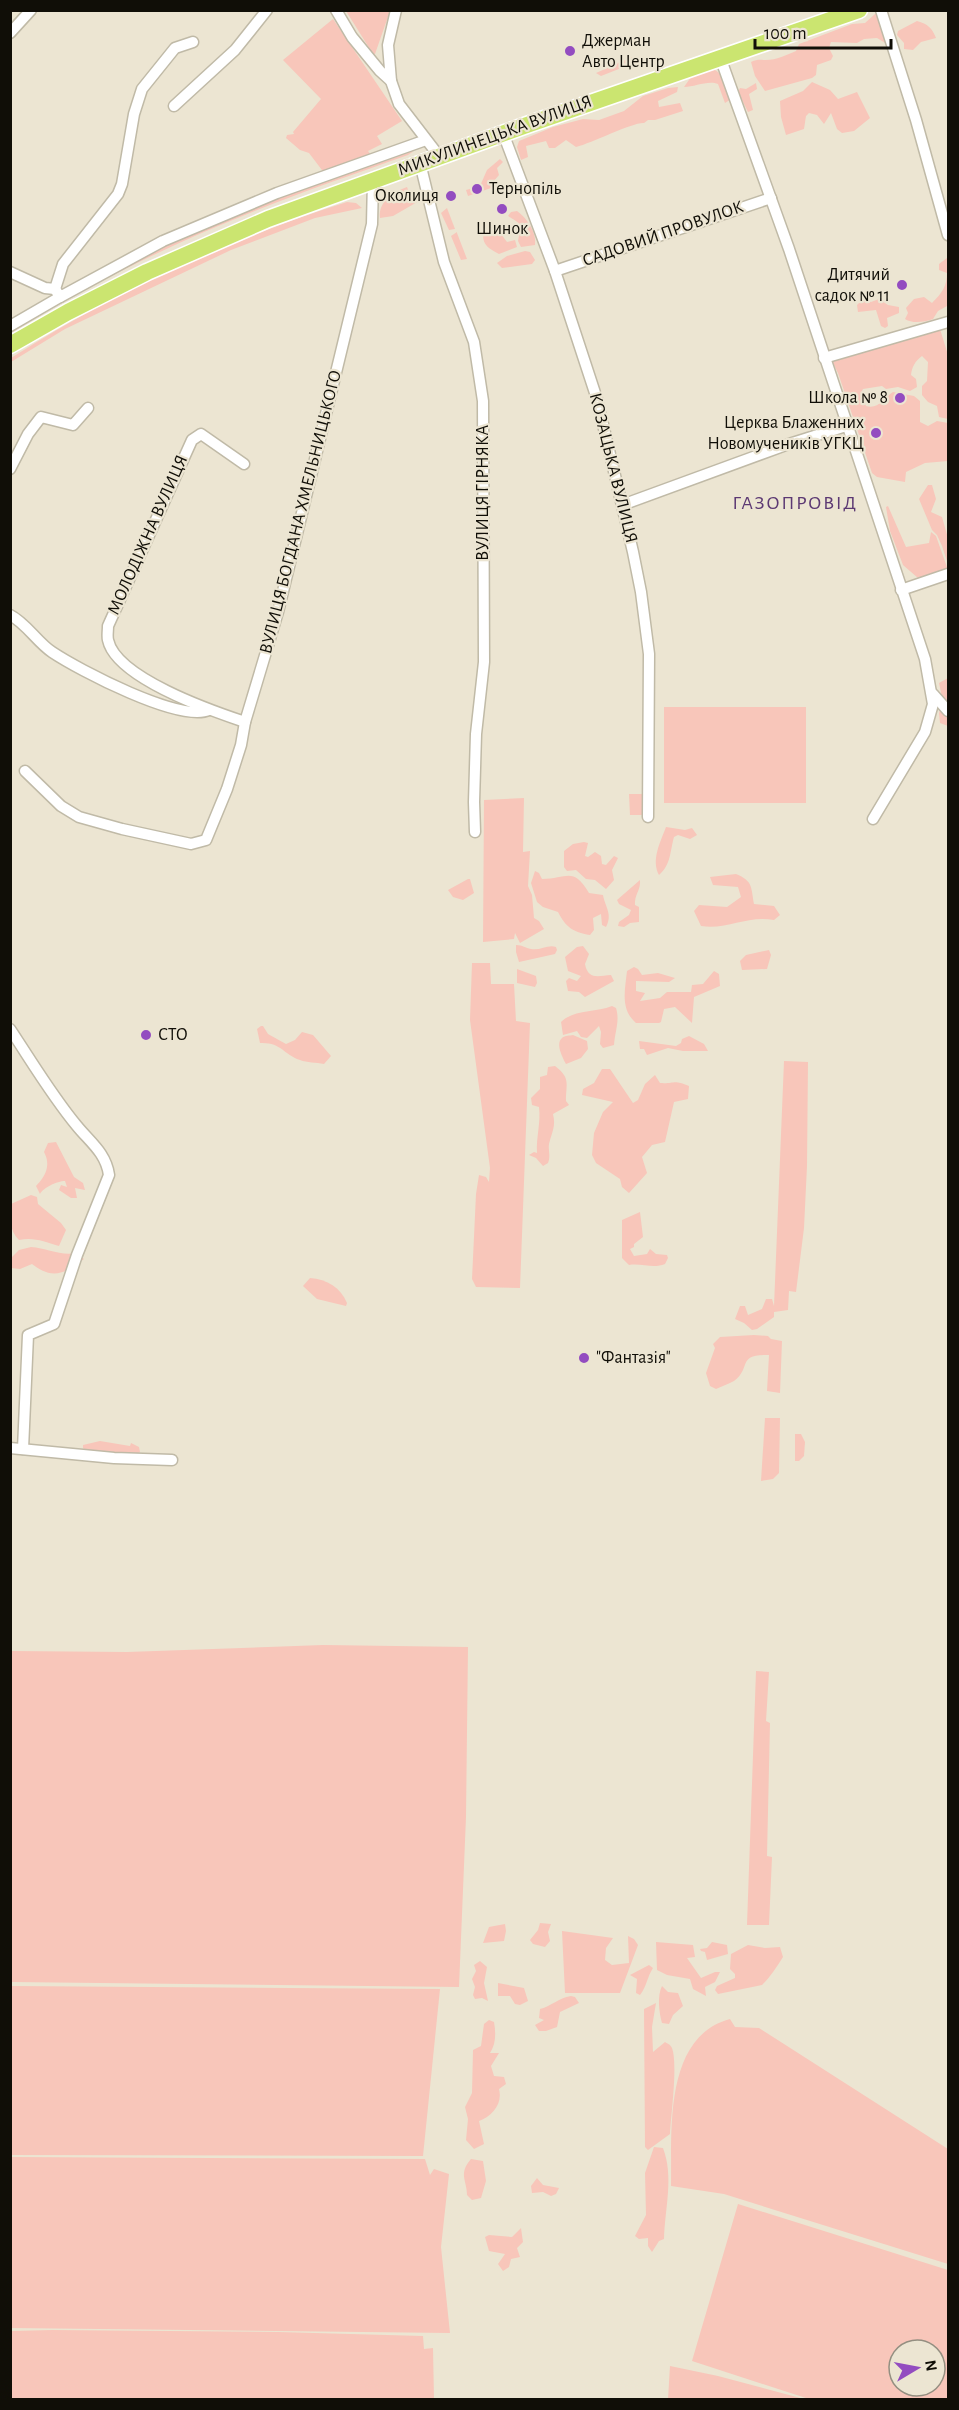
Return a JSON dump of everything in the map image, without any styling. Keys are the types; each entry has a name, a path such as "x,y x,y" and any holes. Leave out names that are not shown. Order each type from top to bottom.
{"highway":[{"name":"МИКУЛИНЕЦЬКА ВУЛИЦЯ","path":"10,345 68,312 147,272 268,219 503,133 859,10"}],"street":[{"path":"10,33 31,10"},
{"path":"174,106 235,50 267,10"},
{"path":"336,10 352,37 391,81"},
{"path":"396,10 388,45 391,81 399,105 439,156"},
{"path":"881,10 916,120 948,235"},
{"path":"58,293 63,264 118,194 134,114 142,89 175,48 194,42"},
{"path":"720,57 771,198 926,659 933,693 933,704 924,732 873,819"},
{"name":"КОЗАЦЬКА ВУЛИЦЯ","path":"503,133 555,271 597,399 641,592 649,654 648,817"},
{"path":"10,326 58,293 163,241 277,193 426,140"},
{"name":"ВУЛИЦЯ ГІРНЯКА","path":"420,163 444,262 474,342 483,401 484,662 476,734 475,832"},
{"name":"ВУЛИЦЯ БОГДАНА ХМЕЛЬНИЦЬКОГО","path":"25,771 61,806 79,817 191,844 206,840 227,789 241,745 245,722 278,612 361,272 374,211 373,180"},
{"name":"САДОВИЙ ПРОВУЛОК","path":"555,271 771,198"},
{"path":"10,272 58,293"},
{"path":"824,358 948,322"},
{"path":"10,469 28,434 41,417 73,425 88,408"},
{"path":"622,505 786,445 846,426"},
{"name":"МОЛОДІЖНА ВУЛИЦЯ","path":"244,464 201,434 192,440 108,626 108,641 123,663 168,691 210,710 245,722"},
{"path":"902,590 948,574"},
{"path":"10,615 52,652 112,685 169,707 202,713 210,710"},
{"path":"933,693 948,711"},
{"path":"10,1029 77,1126 96,1146 108,1165 109,1175 77,1255 54,1324 28,1335 23,1449"},
{"path":"10,1448 114,1458 172,1460"}],"shaded area":[{"path":"346,11 390,11 375,54 373,54"},
{"path":"875,14 881,14 887,44 877,38 864,39 857,43 831,42 829,48 833,56 831,60 817,65 816,75 812,78 765,91 755,76 751,62 785,56 796,51 799,44 852,24 865,23"},
{"path":"333,19 402,121 377,136 382,144 368,151 371,155 325,174 309,153 300,150 286,138 287,135 294,134 293,132 321,99 283,60"},
{"path":"917,21 929,27 936,38 921,42 913,50 904,49 904,43 897,35 898,31"},
{"path":"632,57 634,63 601,76 596,73"},
{"path":"712,69 719,73 726,85 731,99 725,103 718,84 684,87 691,77"},
{"path":"812,82 830,90 838,99 857,92 870,118 854,131 842,133 837,129 831,113 824,124 817,115 809,113 806,116 804,129 786,135 780,101 803,91"},
{"path":"756,83 757,89 749,94 753,110 748,112 738,92 740,88 746,89"},
{"path":"678,87 677,92 658,101 659,107 680,103 683,111 648,120 576,147 566,140 555,148 549,148 546,141 526,146 528,157 521,160 517,147 519,141 553,127 583,119 599,120 624,111 643,96"},
{"path":"414,151 181,242 94,285 11,333 11,330 156,249 235,213"},
{"path":"500,159 503,162 497,168 499,175 493,182 494,187 468,196 466,190 480,186 487,170"},
{"path":"407,187 410,195 417,194 419,201 393,216 380,218 384,202"},
{"path":"347,202 356,203 362,208 315,218 231,250 65,329 11,362 11,358 90,311 174,269 216,250"},
{"path":"447,208 455,229 449,230 441,213"},
{"path":"517,211 530,226 535,245 521,247 518,241 521,226 508,216 511,212"},
{"path":"492,222 507,242 515,240 517,247 499,254 488,247 483,238 484,229"},
{"path":"457,232 467,259 461,260 451,236"},
{"path":"525,251 530,252 535,260 532,264 502,268 497,263 507,256"},
{"path":"948,259 947,306 938,311 933,319 911,322 905,319 908,313 906,308 914,299 924,297 932,303 941,293 945,286 947,273 939,270 939,264"},
{"path":"879,299 888,305 899,307 899,313 887,318 888,326 885,328 881,326 876,310 858,312 857,305 862,300 871,302"},
{"name":"Школа № 8","path":"940,329 948,355 948,419 939,417 937,406 928,402 922,395 922,386 927,381 928,362 922,356 914,364 911,375 916,379 917,387 910,391 898,387 886,389 882,386 863,389 861,393 866,406 870,407 877,405 893,392 914,396 920,401 920,422 928,426 937,421 948,423 948,461 925,463 906,472 905,482 877,477 872,473 832,361"},
{"path":"928,485 932,485 936,499 931,512 942,517 948,538 948,564 942,546 932,530 919,499"},
{"path":"888,506 906,547 929,543 931,532 936,536 948,570 929,577 918,578 903,565 890,531 886,507"},
{"path":"948,678 948,726 940,723 939,713 943,702 939,683"},
{"path":"664,707 806,707 806,803 664,803"},
{"path":"629,794 642,794 642,815 630,815"},
{"path":"524,798 523,852 530,851 528,886 532,895 534,918 544,929 520,943 515,933 514,939 483,942 484,800"},
{"path":"666,827 685,830 692,828 697,835 690,839 678,835 674,837 668,862 659,875 656,857"},
{"path":"588,843 585,856 588,857 595,852 601,856 602,864 606,865 614,856 618,858 612,870 614,880 606,889 595,880 586,879 576,870 567,871 564,867 564,851 573,844"},
{"path":"535,871 542,879 574,877 589,893 603,895 609,914 606,927 602,925 601,914 593,918 594,930 590,935 579,932 567,925 558,912 543,907 537,902 531,883"},
{"path":"736,874 748,882 754,904 774,906 780,915 774,920 755,919 720,926 701,926 694,911 699,905 727,907 741,897 738,887 713,885 710,877"},
{"path":"470,879 474,893 463,900 453,897 448,890"},
{"path":"640,880 635,901 635,905 639,907 639,922 630,923 624,927 618,926 631,910 619,904 617,900"},
{"path":"516,945 529,949 553,946 557,950 555,954 519,962"},
{"path":"583,946 589,954 585,964 588,973 594,976 611,975 614,981 585,997 579,992 568,991 566,981 569,978 577,981 581,976 568,971 565,957 577,947"},
{"path":"769,950 771,955 767,969 742,970 740,961 746,955"},
{"path":"472,963 490,963 491,984 514,984 516,1021 530,1023 520,1288 476,1287 472,1279 479,1175 486,1177 489,1182 490,1168 470,1020"},
{"path":"634,967 642,975 658,973 675,978 669,982 636,981 636,991 645,993 640,1001 660,998 667,992 691,992 692,985 703,984 714,971 719,974 720,986 694,997 692,1023 675,1007 664,1009 659,1023 636,1023 628,1012 625,999 627,971"},
{"path":"517,969 536,976 535,987 517,983"},
{"path":"612,1006 616,1008 618,1017 614,1045 603,1048 600,1044 599,1026 587,1038 581,1037 577,1031 563,1035 561,1022 566,1018 578,1013"},
{"path":"261,1026 268,1034 286,1044 295,1040 302,1032 313,1035 331,1056 324,1064 294,1058 273,1044 260,1043 257,1029"},
{"path":"573,1035 587,1041 588,1049 581,1058 566,1064 559,1044 563,1037"},
{"path":"689,1036 704,1044 708,1051 683,1051 668,1048 647,1055 644,1049 640,1049 639,1041 676,1046 681,1043 682,1039"},
{"path":"784,1061 808,1062 804,1228 796,1292 789,1291 788,1310 774,1312 774,1317 752,1330 735,1319 740,1306 745,1306 748,1315 762,1309 766,1299 772,1299 774,1306"},
{"path":"555,1066 566,1078 566,1101 569,1105 553,1114 554,1126 549,1144 549,1160 543,1166 536,1158 529,1155 537,1153 539,1119 539,1107 532,1105 531,1098 540,1089 540,1077 547,1075 548,1067"},
{"path":"602,1069 610,1069 633,1103 638,1100 645,1084 655,1075 660,1083 677,1082 689,1086 688,1099 674,1102 665,1142 652,1145 642,1157 647,1173 629,1193 622,1187 620,1179 596,1163 592,1155 594,1133 603,1112 613,1102 582,1095 583,1089 594,1083"},
{"path":"56,1142 74,1177 83,1183 85,1190 75,1188 77,1198 71,1198 59,1190 61,1185 67,1187 65,1181 51,1185 40,1194 36,1186 46,1170 47,1161 44,1152 48,1143"},
{"path":"31,1195 37,1197 38,1204 66,1230 59,1246 35,1240 19,1240 13,1232 10,1219 11,1204"},
{"path":"640,1212 643,1237 630,1249 634,1256 647,1254 650,1249 656,1254 667,1255 665,1264 629,1265 622,1258 622,1220"},
{"path":"31,1247 76,1253 84,1259 58,1273 46,1272 32,1264 20,1269 11,1268 11,1258 19,1250"},
{"path":"310,1278 333,1285 341,1293 347,1303 346,1306 317,1299 303,1286"},
{"path":"768,1336 771,1339 782,1341 780,1393 767,1391 769,1355 759,1355 748,1359 739,1376 732,1382 716,1389 710,1386 706,1373 715,1348 713,1344 720,1337"},
{"path":"765,1418 780,1418 779,1473 773,1479 761,1481"},
{"path":"795,1434 801,1434 805,1442 804,1456 799,1461 795,1461"},
{"path":"100,1441 130,1446 131,1443 139,1447 140,1452 134,1456 83,1448 83,1445"},
{"path":"323,1645 468,1647 466,1817 459,1987 11,1982 11,1651 127,1652"},
{"path":"756,1671 769,1672 766,1721 770,1723 767,1856 772,1857 769,1925 747,1925"},
{"path":"540,1923 551,1924 548,1932 550,1941 545,1947 533,1944 530,1940 538,1930"},
{"path":"505,1924 504,1941 483,1943 489,1927"},
{"path":"562,1931 613,1938 606,1948 605,1960 612,1965 629,1963 628,1936 634,1939 638,1945 620,1993 565,1993"},
{"path":"656,1942 693,1945 695,1957 687,1958 701,1978 720,1972 715,1982 705,1987 706,1996 693,1989 690,1979 667,1975 657,1970"},
{"path":"712,1942 727,1945 728,1954 707,1960 705,1952 700,1949 707,1948"},
{"path":"748,1945 765,1948 780,1947 783,1957 762,1985 718,1994 715,1990 717,1986 735,1978 735,1974 730,1969 731,1954"},
{"path":"480,1961 487,1967 484,1983 488,2001 482,1998 475,1999 473,1995 475,1987 472,1979 476,1971 474,1965"},
{"path":"649,1965 653,1968 640,1995 636,1993 637,1979 630,1975"},
{"path":"498,1983 524,1988 528,2001 520,2005 515,2004 510,1996 498,1996"},
{"path":"11,1986 440,1989 423,2156 11,2155"},
{"path":"662,1986 668,1992 678,1993 683,2006 673,2015 669,2024 662,2023 660,2014 659,1999"},
{"path":"571,1996 575,1997 579,2003 560,2012 557,2027 539,2031 535,2025 544,2020 539,2018 540,2009"},
{"path":"656,2003 652,2027 653,2052 665,2042 672,2048 674,2089 670,2134 648,2150 645,2147 644,2009"},
{"path":"730,2019 735,2027 759,2028 948,2149 948,2264 724,2194 671,2186 672,2114 682,2066 693,2045 708,2029"},
{"path":"489,2020 494,2022 495,2034 490,2053 499,2053 491,2066 494,2076 504,2077 506,2084 499,2089 499,2100 495,2109 479,2121 484,2144 474,2149 466,2140 468,2119 465,2107 472,2093 473,2050 481,2046 484,2024"},
{"path":"654,2147 663,2148 668,2170 668,2193 664,2239 659,2241 652,2252 648,2246 648,2238 639,2239 635,2236 646,2215 645,2173"},
{"path":"11,2157 425,2159 430,2175 434,2169 449,2174 441,2247 450,2333 11,2328"},
{"path":"471,2159 483,2161 486,2181 481,2198 472,2200 467,2195 464,2173"},
{"path":"537,2178 543,2185 559,2188 556,2194 551,2196 543,2192 532,2193 531,2186"},
{"path":"738,2204 948,2270 948,2399 809,2399 692,2361"},
{"path":"521,2228 523,2242 517,2248 520,2257 511,2259 509,2267 503,2271 498,2264 505,2254 489,2251 485,2237 489,2235 512,2237"},
{"path":"11,2331 423,2336 424,2349 433,2348 434,2399 11,2399"},
{"path":"670,2366 718,2376 804,2399 668,2399"}],"place":[{"name":"Джерман Авто Центр","path":"570,51"},
{"name":"Тернопіль","path":"477,189"},
{"name":"Околиця","path":"451,196"},
{"name":"Шинок","path":"502,209"},
{"name":"Дитячий садок № 11","path":"902,285"},
{"name":"Школа № 8","path":"900,398"},
{"name":"Церква Блаженних Новомучеників УГКЦ","path":"876,433"},
{"name":"СТО","path":"146,1035"},
{"name":"\"Фантазія\"","path":"584,1358"}],"district":[{"name":"ГАЗОПРОВІД","path":"795,503"}]}
